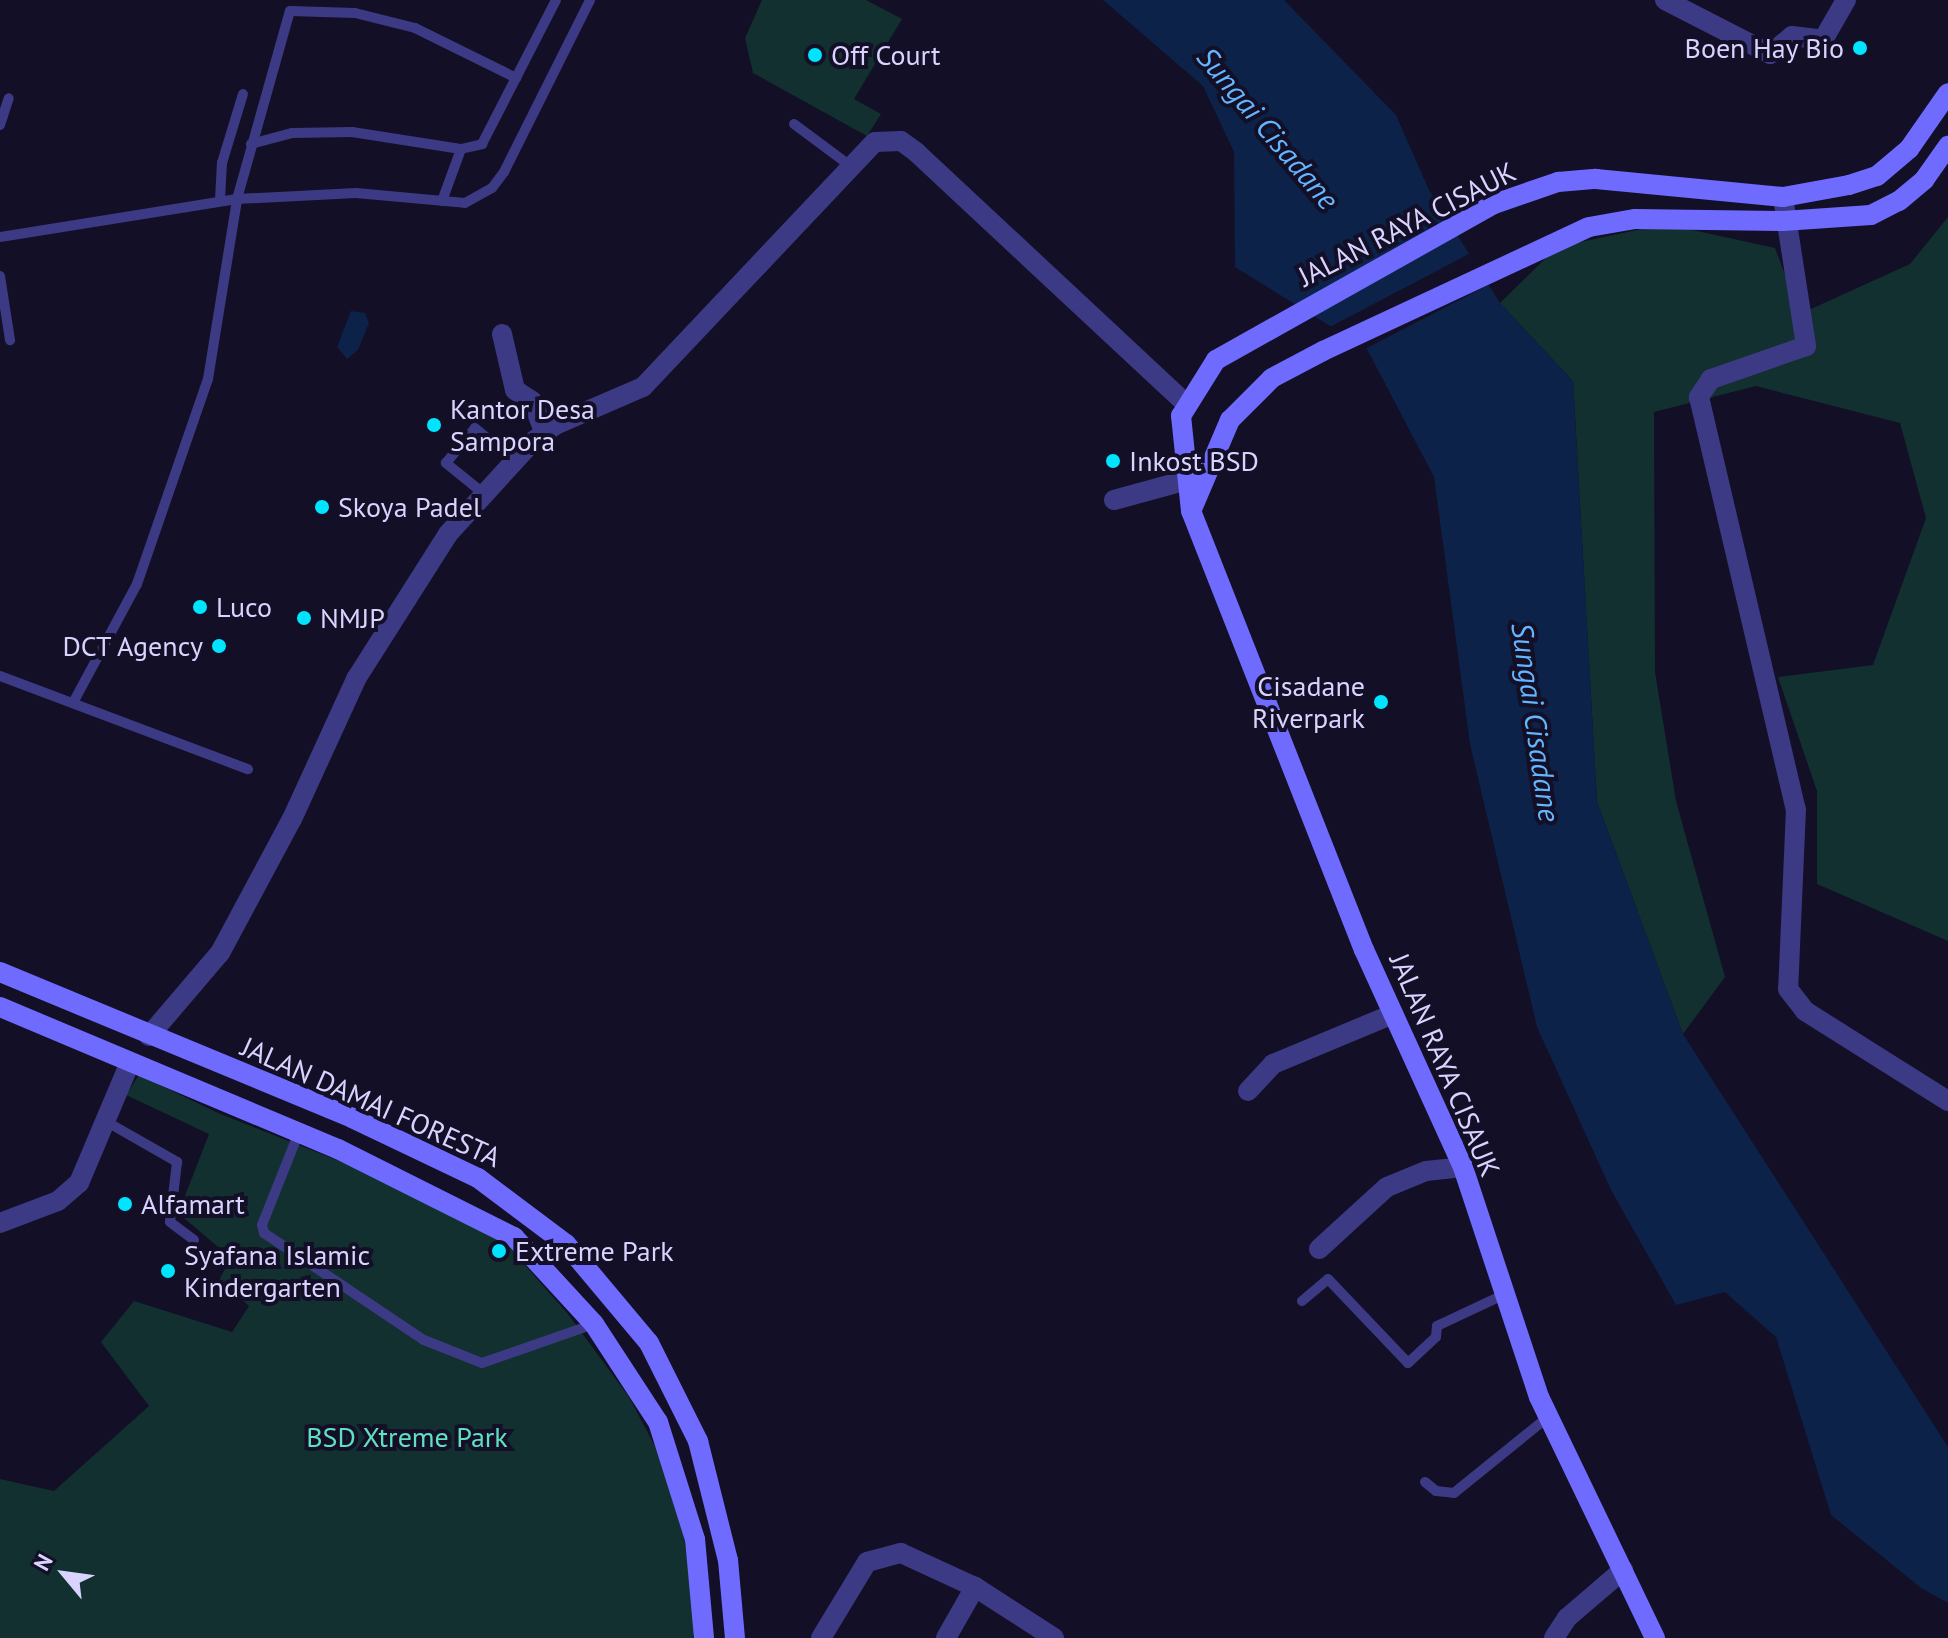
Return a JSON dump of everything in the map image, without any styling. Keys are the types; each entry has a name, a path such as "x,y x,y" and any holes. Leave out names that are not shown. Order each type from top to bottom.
{"main road":[{"name":"JALAN RAYA CISAUK","path":"1655,1638 1548,1417 1503,1295 1463,1167 1393,1014 1191,511 1193,478 1180,431 1185,403 1216,360 1282,319 1494,204 1558,182 1596,179 1783,197 1877,176 1909,149 1948,93"},
{"name":"JALAN RAYA CISAUK","path":"1193,478 1230,420 1252,393 1323,351 1540,248 1589,227 1635,219 1783,221 1871,215 1899,201 1924,180 1948,146"},
{"name":"JALAN DAMAI FORESTA","path":"0,972 352,1118 510,1198 566,1244 631,1318 671,1381 698,1441 728,1560 735,1638"},
{"name":"JALAN DAMAI FORESTA","path":"0,1007 338,1149 497,1225 532,1254 594,1324 640,1390 673,1457 695,1539 704,1638"},
{"path":"338,1149 352,1118"}],"street":[{"path":"1665,0 1770,54 1792,36 1822,41 1846,0"},
{"path":"149,1036 220,953 286,831 356,679 430,559 483,493 545,433 643,387 875,142 901,141 1185,403"},
{"path":"1783,197 1783,221 1803,306 1806,346 1711,379 1699,397 1796,809 1788,989 1805,1011 1948,1101"},
{"path":"502,334 515,390 532,401 545,433"},
{"path":"1114,500 1193,478"},
{"path":"1248,1091 1273,1064 1393,1014"},
{"path":"0,1223 68,1194 86,1173 130,1062"},
{"path":"1319,1249 1387,1187 1426,1171 1463,1167"},
{"path":"821,1638 874,1557 914,1556 975,1587 1054,1638"},
{"path":"1554,1638 1567,1618 1623,1570"},
{"path":"946,1638 975,1587"}],"lane":[{"path":"251,144 292,133 352,132 461,149 482,144 556,0"},
{"path":"0,237 220,200 345,193 465,203 492,188 590,0"},
{"path":"74,701 137,584 175,482 208,379 237,199 290,11 355,13 415,28 516,78"},
{"path":"220,200 222,163 243,94"},
{"path":"0,125 9,98"},
{"path":"794,124 852,167"},
{"path":"442,201 461,149"},
{"path":"0,276 10,340"},
{"path":"483,493 446,463 475,428 514,460"},
{"path":"0,676 74,701 248,769"},
{"path":"107,1122 177,1162 170,1222 194,1240"},
{"path":"299,1132 262,1225 264,1233 424,1340 464,1359 495,1362 594,1324"},
{"path":"1302,1301 1328,1279 1408,1363 1436,1337 1437,1326 1503,1295"},
{"path":"1425,1482 1436,1491 1454,1493 1548,1417"}],"green space":[{"name":"Off Court","path":"762,0 866,0 902,19 854,99 881,114 867,136 753,73 745,38"},
{"path":"1948,217 1948,941 1817,884 1817,791 1778,677 1873,665 1926,518 1900,423 1756,386 1654,412 1655,672 1676,801 1725,977 1683,1034 1597,802 1573,381 1500,303 1557,247 1665,224 1775,248 1800,314 1910,264"},
{"name":"BSD Xtreme Park","path":"139,1075 218,1113 425,1195 509,1247 568,1314 629,1397 676,1486 696,1611 693,1638 0,1638 0,1479 54,1491 149,1406 101,1342 134,1301 232,1332 249,1306 219,1280 231,1258 184,1218 183,1201 209,1134 126,1095"}],"water":[{"name":"Sungai Cisadane","path":"1103,0 1284,0 1396,115 1429,190 1500,303 1573,381 1597,802 1683,1034 1948,1447 1948,1603 1921,1588 1831,1515 1776,1337 1725,1292 1676,1305 1611,1190 1537,1027 1470,744 1434,477 1367,349 1235,267 1234,152 1203,86"},
{"path":"351,311 365,313 369,323 358,350 347,359 337,347"}],"pier":[{"path":"1473,252 1492,283 1361,351 1326,329"}],"place":[{"name":"Boen Hay Bio","path":"1860,48"},
{"name":"Off Court","path":"815,55"},
{"name":"Kantor Desa Sampora","path":"434,425"},
{"name":"Inkost BSD","path":"1113,461"},
{"name":"Skoya Padel","path":"322,507"},
{"name":"Luco","path":"200,607"},
{"name":"NMJP","path":"304,618"},
{"name":"DCT Agency","path":"219,646"},
{"name":"Cisadane Riverpark","path":"1381,702"},
{"name":"Alfamart","path":"125,1204"},
{"name":"Extreme Park","path":"499,1251"},
{"name":"Syafana Islamic Kindergarten","path":"168,1271"}]}
